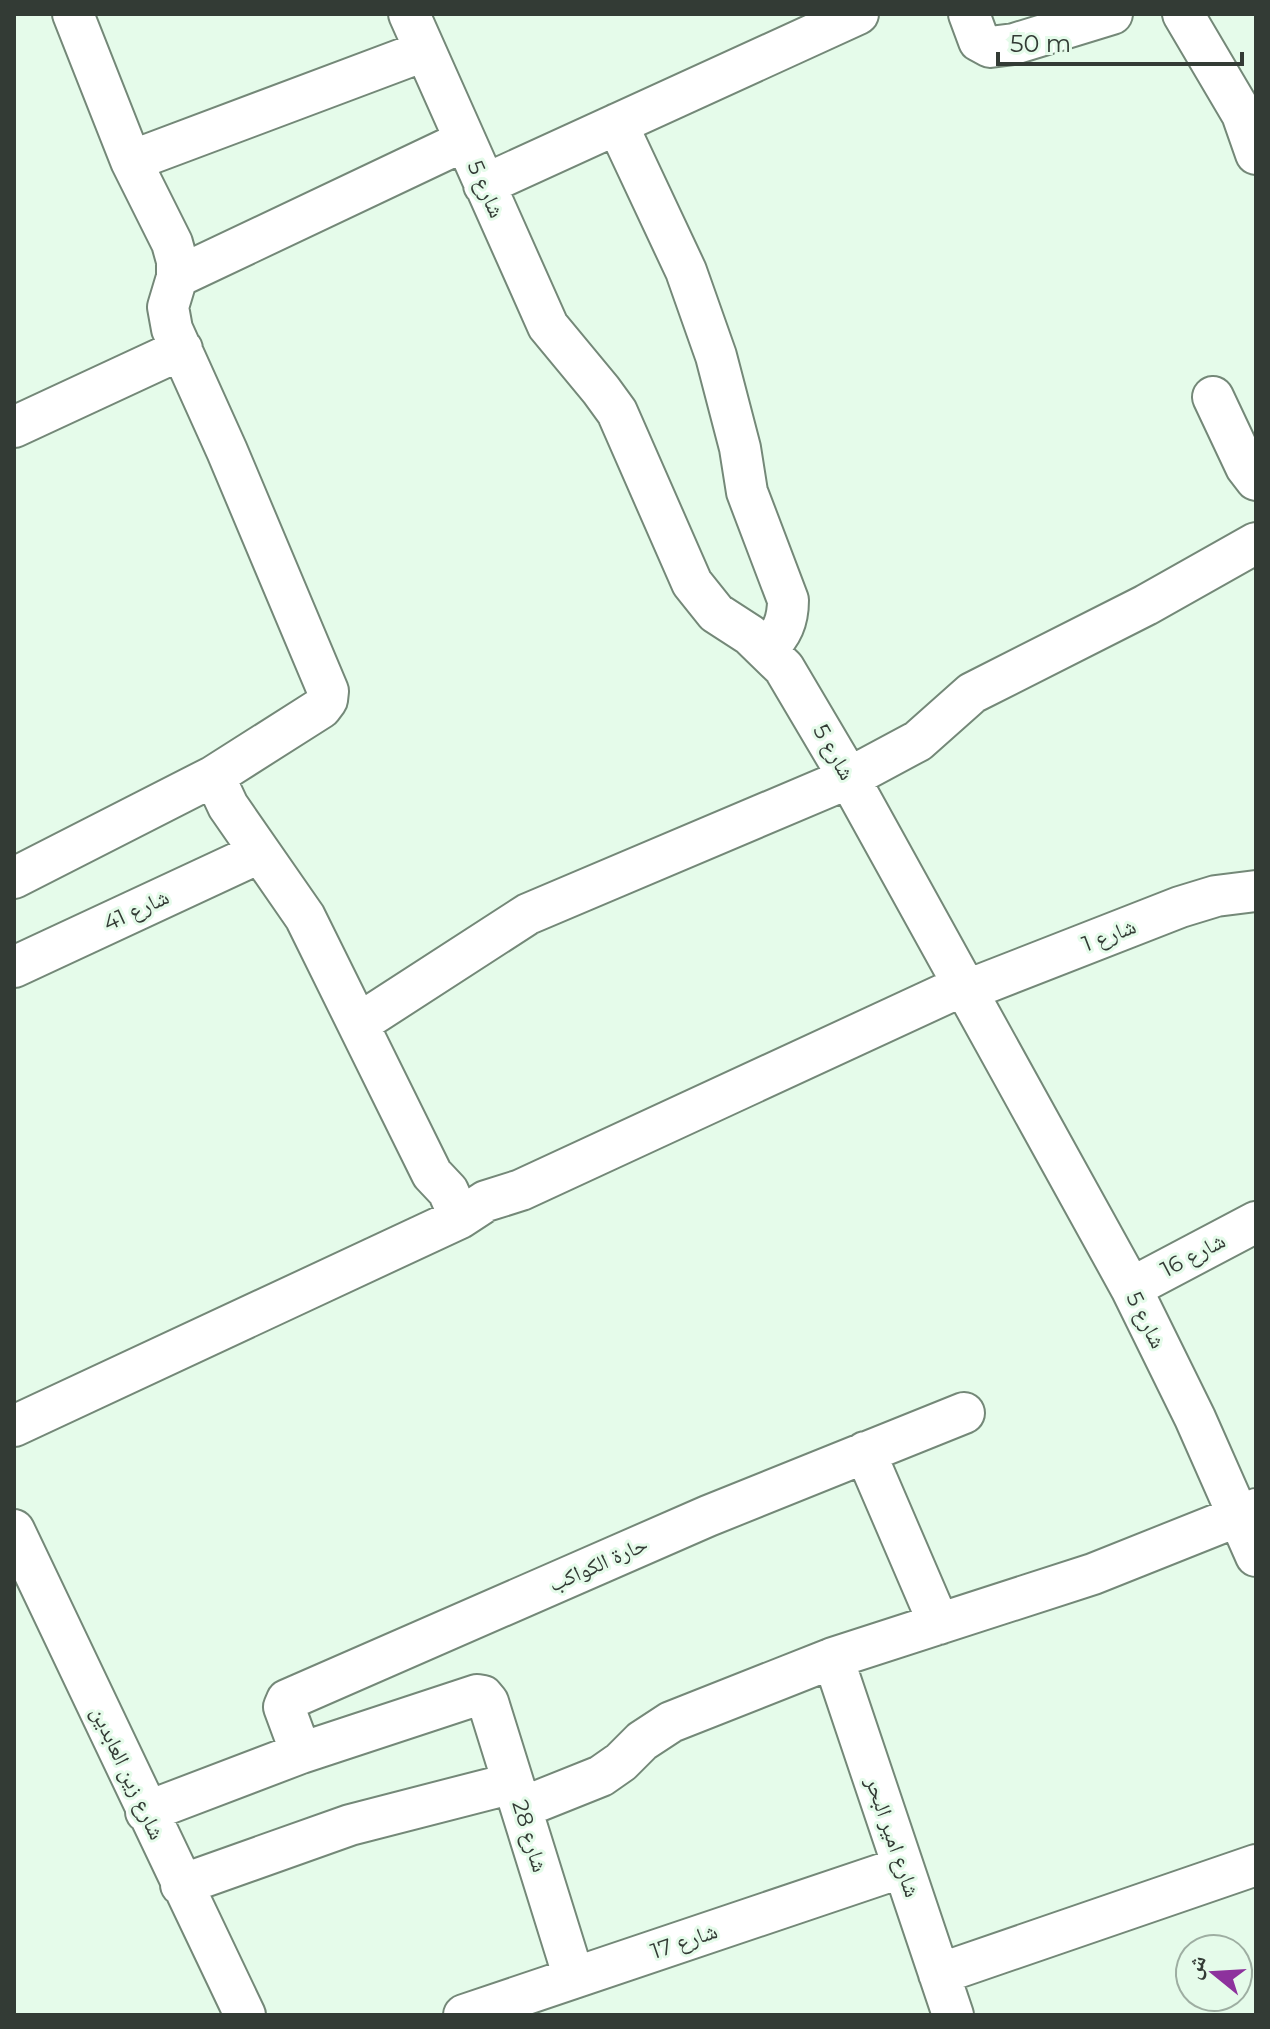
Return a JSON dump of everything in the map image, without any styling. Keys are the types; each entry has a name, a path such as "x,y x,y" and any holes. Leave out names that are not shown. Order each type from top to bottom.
{"street":[{"path":"14,878 214,776 321,708 327,700 328,691 172,329 168,307 177,277 177,261 172,243 131,161 73,14"},
{"name":"شارع 5","path":"409,14 548,326 617,412 692,583 716,613 767,649 784,668 849,778 1131,1288 1195,1418 1247,1512 1256,1556"},
{"path":"484,185 858,14"},
{"path":"969,14 979,41 990,47 1014,44 1099,16"},
{"path":"1183,14 1242,114 1255,151"},
{"path":"131,161 424,51"},
{"path":"617,124 686,271 716,356 740,448 747,492 788,600 781,635 767,649"},
{"path":"177,277 464,141"},
{"path":"14,427 182,349"},
{"path":"1213,397 1246,467 1256,480"},
{"path":"358,1024 528,914 849,778 918,741 972,693 1146,605 1256,543"},
{"path":"214,776 228,806 305,917 432,1174 448,1191 460,1218"},
{"name":"شارع 41","path":"14,967 259,853"},
{"name":"شارع 1","path":"14,1426 460,1218 486,1201 521,1190 964,988 1180,907 1216,896 1256,891"},
{"name":"شارع 16","path":"1131,1288 1256,1222"},
{"name":"حارة الكواكب","path":"301,1753 284,1707 287,1700 708,1516 964,1413"},
{"path":"865,1452 939,1624"},
{"path":"181,1885 350,1825 517,1796 601,1776 642,1741 671,1722 833,1658 1093,1574 1247,1512"},
{"name":"شارع زين العابدين","path":"14,1530 30,1605 146,1812 245,2015"},
{"name":"شارع امير البحر","path":"833,1658 947,2004"},
{"name":"شارع 28","path":"301,1753 477,1695 483,1696 488,1702 574,1978"},
{"path":"146,1812 301,1753"},
{"path":"947,2004 1256,1865"},
{"name":"شارع 17","path":"464,2015 534,2004 574,1978 903,1867"}]}
